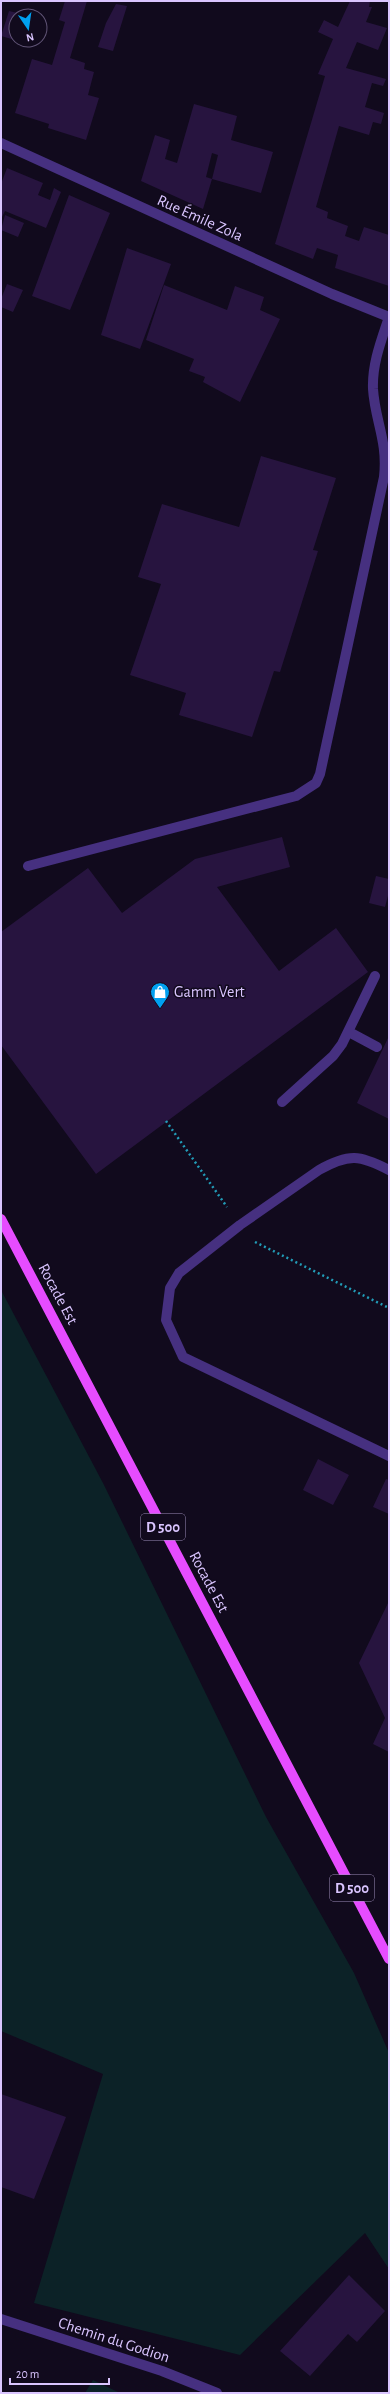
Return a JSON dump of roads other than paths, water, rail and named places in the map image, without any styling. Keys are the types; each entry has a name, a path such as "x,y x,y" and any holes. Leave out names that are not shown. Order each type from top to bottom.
{"main road":[{"name":"Rocade Est","path":"1,1219 389,1959"}],"street":[{"name":"Rue Émile Zola","path":"1,143 332,294 389,317"},
{"path":"28,866 296,796 316,783 320,774 384,477 385,447 373,391 373,376 374,363 389,317"},
{"path":"282,1102 333,1056 349,1032 375,976"},
{"path":"349,1032 377,1046"},
{"path":"389,1170 366,1158 357,1157 331,1163 319,1170 186,1265 170,1288 166,1309 170,1331 183,1357 389,1456"},
{"name":"Chemin du Godion","path":"1,2319 162,2371 217,2393"}],"place":[{"name":"Gamm Vert","path":"160,1009"}]}
